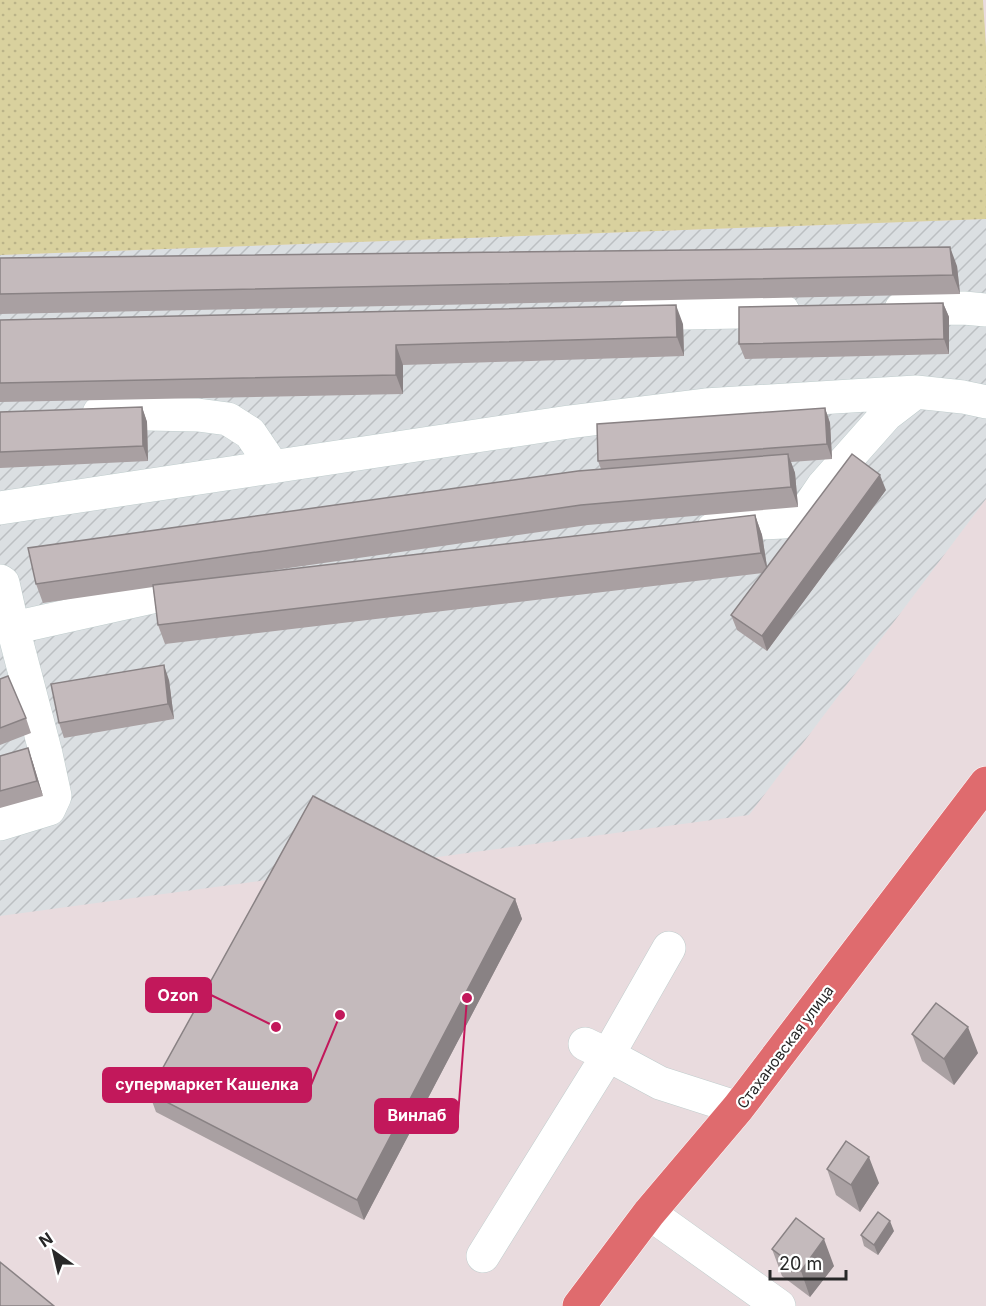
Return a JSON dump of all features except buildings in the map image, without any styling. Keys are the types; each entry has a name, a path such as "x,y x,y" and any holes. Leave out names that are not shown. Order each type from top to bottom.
{"main road":[{"name":"Стахановская улица","path":"579,1306 649,1213 738,1108 986,783"}],"street":[{"path":"869,309 964,308 986,310"},
{"path":"607,315 809,310"},
{"path":"680,532 783,522 804,514 823,486 886,415 916,392"},
{"path":"0,508 569,422 705,405 916,392 986,402"},
{"path":"68,413 198,415 228,419 250,433 273,467"},
{"path":"0,581 3,583 55,796 50,809 0,824"},
{"path":"13,628 157,596 226,587"},
{"path":"483,1256 597,1049 669,948"},
{"path":"597,1049 660,1083 738,1108"},
{"path":"649,1213 779,1306"}],"shaded area":[{"path":"0,0 983,0 986,47 986,219 0,255"},
{"path":"986,219 986,499 749,815 0,916 0,255"}],"place":[{"name":"Винлаб","path":"467,998"},
{"name":"супермаркет Кашелка","path":"340,1015"},
{"name":"Ozon","path":"276,1027"}]}
